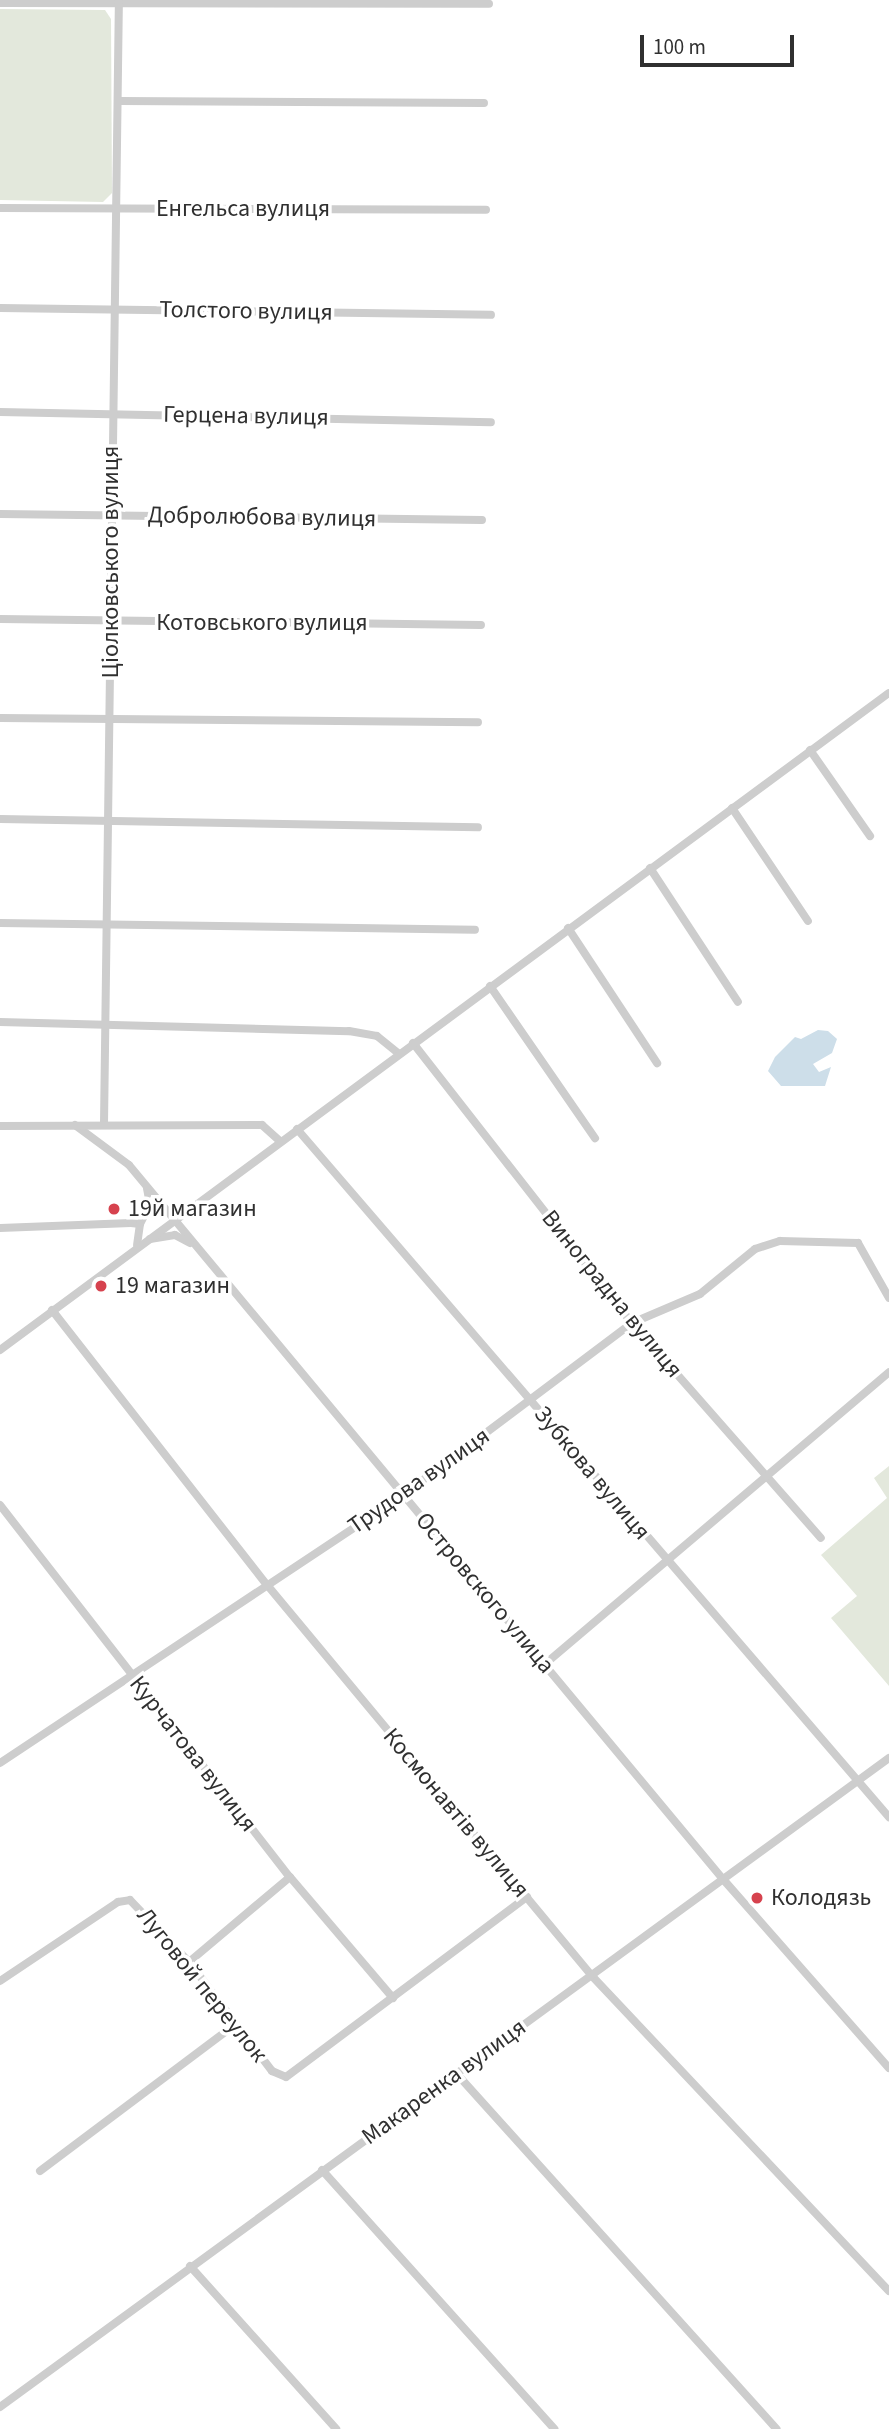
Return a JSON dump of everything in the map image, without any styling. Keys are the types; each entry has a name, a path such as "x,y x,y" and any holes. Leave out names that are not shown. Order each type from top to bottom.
{"street":[{"name":"Ціолковського вулиця","path":"104,1124 111,819 113,515 110,413 116,309 119,2"},
{"path":"0,3 489,4"},
{"path":"120,101 484,103"},
{"name":"Енгельса вулиця","path":"0,208 486,210"},
{"name":"Толстого вулиця","path":"0,309 491,315"},
{"name":"Герцена вулиця","path":"0,412 491,422"},
{"name":"Добролюбова вулиця","path":"0,514 482,520"},
{"name":"Котовського вулиця","path":"0,619 481,625"},
{"path":"0,1350 137,1245 889,693"},
{"path":"0,718 478,722"},
{"path":"810,750 870,836"},
{"path":"732,808 808,921"},
{"path":"0,819 478,827"},
{"path":"650,868 738,1003"},
{"path":"0,923 475,930"},
{"path":"568,928 657,1063"},
{"path":"490,986 595,1138"},
{"path":"0,1022 349,1031 377,1036 398,1054"},
{"name":"Виноградна вулиця","path":"413,1043 632,1323 821,1538"},
{"name":"Островского улица","path":"75,1125 113,1150 145,1184 722,1878 889,2068"},
{"path":"0,1126 262,1125 280,1141"},
{"name":"Зубкова вулиця","path":"297,1129 889,1817"},
{"path":"137,1245 140,1224 150,1204 145,1184"},
{"path":"0,1228 140,1224"},
{"path":"137,1245 175,1235 201,1251"},
{"name":"Трудова вулиця","path":"0,1763 402,1495 632,1323 700,1294 755,1249 780,1241 848,1240 868,1254 889,1298"},
{"name":"Космонавтів вулиця","path":"52,1310 268,1586 592,1976 889,2291"},
{"path":"545,1664 889,1372"},
{"name":"Курчатова вулиця","path":"0,1505 290,1877 393,1998"},
{"name":"Макаренка вулиця","path":"0,2407 889,1758"},
{"path":"189,1962 290,1877"},
{"name":"Луговой переулок","path":"0,1981 126,1899 189,1962 272,2071 286,2077 527,1897"},
{"path":"40,2171 236,2024"},
{"path":"456,2073 776,2429"},
{"path":"322,2170 554,2429"},
{"path":"190,2266 336,2429"}],"shaded area":[{"path":"0,9 105,10 111,19 112,193 103,202 0,200"},
{"path":"889,1466 889,1686 831,1618 857,1596 821,1555 887,1498 874,1478"}],"water":[{"path":"818,1030 828,1031 837,1039 832,1053 813,1064 819,1072 831,1067 825,1086 781,1086 768,1071 775,1057 795,1037 801,1039"}],"place":[{"name":"19й магазин","path":"114,1209"},
{"name":"19 магазин","path":"101,1286"},
{"name":"Колодязь","path":"757,1898"}]}
